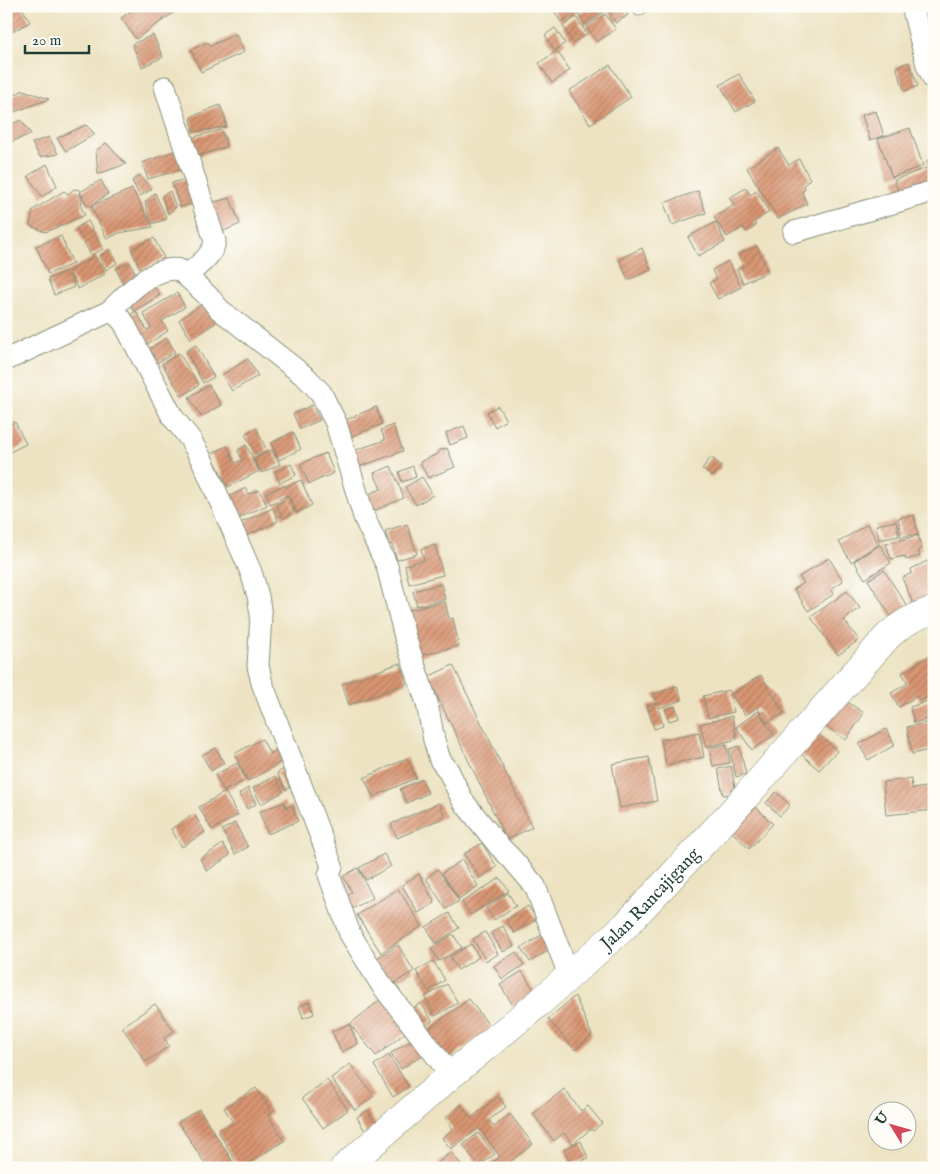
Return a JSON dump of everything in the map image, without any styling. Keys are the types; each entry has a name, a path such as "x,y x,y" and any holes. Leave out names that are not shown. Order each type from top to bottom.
{"main road":[{"name":"Jalan Rancajigang","path":"344,1168 451,1075 540,1002 625,926 717,828 888,636 909,620 934,610"}],"street":[{"path":"912,6 927,65 934,80"},
{"path":"165,87 215,241 214,248 210,254 186,276"},
{"path":"794,232 934,191"},
{"path":"6,360 110,311 128,292 143,281 175,269 180,270 219,310 307,378 321,393 336,422 364,517 387,566 405,637 427,703 440,760 448,770 463,802 535,886 569,975"},
{"path":"110,311 124,323 172,416 190,439 251,572 261,615 258,666 262,683 332,866 329,875 350,934 381,984 451,1075"}],"building":[{"path":"6,6 21,6 30,22 6,35"},
{"path":"138,6 183,6 136,39 121,18"},
{"path":"551,6 572,6 576,12 561,22"},
{"path":"591,6 601,6 604,12 585,25 578,14"},
{"path":"605,6 622,6 628,15 616,23"},
{"path":"924,6 934,6 934,19 931,20"},
{"path":"605,14 616,29 597,42 586,27"},
{"path":"576,17 587,34 573,43 563,26"},
{"path":"555,28 565,43 555,51 545,35"},
{"path":"236,34 244,52 201,72 191,50 208,42 210,46"},
{"path":"153,35 163,57 142,67 132,44"},
{"path":"557,51 570,70 552,83 539,63"},
{"path":"909,62 918,86 905,91 896,67"},
{"path":"610,65 631,97 590,124 569,91"},
{"path":"739,74 755,101 736,112 720,85"},
{"path":"23,90 49,99 6,115 6,100"},
{"path":"220,105 225,117 226,127 193,132 191,117"},
{"path":"876,111 884,136 870,140 862,115"},
{"path":"21,120 31,134 6,144 6,127"},
{"path":"86,125 95,134 66,151 57,138"},
{"path":"910,128 923,166 892,177 878,139"},
{"path":"221,130 225,138 226,147 195,157 190,138"},
{"path":"49,137 58,154 40,157 32,143"},
{"path":"106,143 126,164 98,174 96,151"},
{"path":"182,148 187,168 148,179 142,163"},
{"path":"778,148 789,165 799,159 810,179 804,185 805,189 802,192 807,204 778,219 747,168"},
{"path":"934,157 934,186 901,199 894,180 929,167 927,160"},
{"path":"47,164 57,186 42,197 28,176"},
{"path":"139,175 152,189 140,196 132,181"},
{"path":"191,177 198,203 180,207 172,183"},
{"path":"101,180 108,194 91,206 87,205 80,192"},
{"path":"746,188 750,195 757,191 769,212 754,222 756,226 746,232 743,227 727,237 714,217 734,205 729,198"},
{"path":"74,189 80,190 81,207 85,215 46,232 30,226 33,210 64,191 68,194"},
{"path":"132,189 153,227 119,233 107,239 91,206"},
{"path":"170,191 176,207 168,214 162,196"},
{"path":"698,191 706,213 672,225 664,203"},
{"path":"155,193 167,219 151,224 145,202"},
{"path":"230,198 240,224 219,233 214,202"},
{"path":"88,221 103,249 91,255 76,228"},
{"path":"716,222 725,242 698,256 688,237"},
{"path":"61,236 73,264 48,274 36,246"},
{"path":"154,238 164,258 141,270 131,249"},
{"path":"757,246 768,272 743,283 737,269 743,266 738,254"},
{"path":"642,248 651,270 628,280 619,259"},
{"path":"110,250 117,263 106,270 99,257"},
{"path":"95,256 105,274 78,289 68,271"},
{"path":"728,261 741,287 718,299 709,283 716,279 712,270"},
{"path":"130,262 140,283 126,289 116,269"},
{"path":"68,271 74,287 54,295 48,279"},
{"path":"153,284 160,295 134,311 127,299"},
{"path":"177,293 185,307 162,321 168,331 144,346 129,316 136,311 147,330 151,328 143,313"},
{"path":"205,302 219,320 191,339 179,320"},
{"path":"167,338 175,352 157,363 149,349"},
{"path":"196,345 214,377 203,383 186,351"},
{"path":"179,353 199,385 182,396 162,364"},
{"path":"248,359 258,376 232,391 222,375"},
{"path":"209,385 221,405 201,417 189,397"},
{"path":"312,405 320,420 300,429 293,414"},
{"path":"498,406 506,420 495,427 487,412"},
{"path":"376,407 382,424 348,438 341,422"},
{"path":"15,422 26,444 6,454 6,426"},
{"path":"393,425 403,451 356,468 350,452 385,440 381,430"},
{"path":"464,426 468,438 450,445 446,433"},
{"path":"256,428 267,451 257,456 245,434"},
{"path":"293,432 301,449 279,460 271,443"},
{"path":"246,445 259,471 228,487 211,454 227,446 235,463 242,460 238,450"},
{"path":"447,448 455,467 428,478 420,462"},
{"path":"272,450 280,464 262,473 254,459"},
{"path":"326,453 334,473 309,484 300,464"},
{"path":"711,457 722,466 712,477 702,469"},
{"path":"291,464 296,475 280,483 275,472"},
{"path":"391,466 404,498 371,512 364,496 381,489 374,473"},
{"path":"413,466 416,477 402,482 399,472"},
{"path":"422,477 433,495 416,505 405,487"},
{"path":"301,480 312,505 297,513 288,495 270,504 266,493"},
{"path":"246,488 249,494 259,490 267,505 239,518 230,496"},
{"path":"289,498 295,512 283,518 276,504"},
{"path":"273,508 278,521 244,537 238,524"},
{"path":"914,515 918,534 901,537 898,518"},
{"path":"896,521 899,536 879,540 876,525"},
{"path":"407,524 417,554 397,560 392,544 389,545 385,531"},
{"path":"867,524 879,544 851,562 839,542"},
{"path":"918,535 922,549 918,550 920,556 906,560 905,556 891,559 886,544"},
{"path":"435,545 443,575 409,584 405,565 424,560 421,549"},
{"path":"880,545 891,563 865,579 854,561"},
{"path":"829,558 843,581 831,589 834,594 808,611 794,589 804,583 799,577"},
{"path":"927,561 934,575 934,600 915,608 902,578 912,573 911,569"},
{"path":"884,570 909,609 893,620 868,580"},
{"path":"441,584 445,599 417,606 413,591"},
{"path":"847,591 860,608 844,620 859,640 838,655 811,617"},
{"path":"445,601 449,619 453,618 459,646 414,657 403,612"},
{"path":"934,653 934,693 920,701 917,696 899,707 891,693 908,683 902,673"},
{"path":"400,663 407,683 349,705 342,684"},
{"path":"453,665 532,827 507,840 428,677"},
{"path":"761,675 784,713 767,723 757,707 745,715 731,694"},
{"path":"677,686 682,700 659,708 654,694"},
{"path":"729,690 734,712 708,718 703,696"},
{"path":"843,699 864,713 846,740 825,726"},
{"path":"934,699 934,717 914,723 910,707"},
{"path":"657,703 663,726 654,729 647,706"},
{"path":"675,706 679,718 669,721 665,709"},
{"path":"758,711 774,735 752,750 736,727"},
{"path":"732,716 737,739 706,747 700,724"},
{"path":"934,721 934,749 912,754 907,727"},
{"path":"886,729 895,745 868,760 859,744"},
{"path":"699,732 704,757 666,765 661,740"},
{"path":"818,733 837,751 819,770 800,753"},
{"path":"262,739 270,754 281,748 287,759 248,781 234,754"},
{"path":"726,744 730,763 713,766 709,748"},
{"path":"739,746 746,774 736,777 729,749"},
{"path":"216,748 224,763 211,771 202,755"},
{"path":"649,757 657,801 620,808 612,764"},
{"path":"407,758 416,778 373,797 364,778"},
{"path":"237,763 246,780 224,791 215,775"},
{"path":"731,766 736,793 723,795 718,769"},
{"path":"288,767 297,783 286,790 277,773"},
{"path":"275,776 283,792 261,804 253,788"},
{"path":"422,779 428,793 407,803 400,789"},
{"path":"911,779 912,789 933,786 934,810 886,815 883,782"},
{"path":"248,788 256,804 247,809 239,794"},
{"path":"225,792 238,815 212,830 199,807"},
{"path":"776,792 790,805 780,816 766,803"},
{"path":"284,802 286,808 292,805 298,821 268,834 259,812"},
{"path":"439,803 445,817 397,838 391,824"},
{"path":"756,807 773,824 749,849 732,832"},
{"path":"194,814 205,832 182,847 171,829"},
{"path":"235,823 248,847 235,854 222,830"},
{"path":"482,843 497,867 480,878 464,854"},
{"path":"223,844 230,855 207,871 200,859"},
{"path":"384,854 391,866 366,880 359,868"},
{"path":"462,860 478,886 459,899 442,873"},
{"path":"358,868 373,898 346,912 339,899 352,892 343,876"},
{"path":"438,869 459,901 446,909 426,878"},
{"path":"419,874 435,903 418,913 402,885"},
{"path":"500,878 509,891 470,915 462,902"},
{"path":"398,889 422,926 381,953 357,915"},
{"path":"508,893 516,906 494,920 486,908"},
{"path":"528,906 537,919 514,933 506,920"},
{"path":"449,913 459,928 436,943 426,927"},
{"path":"503,926 514,946 503,952 491,933"},
{"path":"485,932 498,954 486,961 473,939"},
{"path":"453,934 462,948 439,961 431,948"},
{"path":"543,934 552,948 530,962 521,948"},
{"path":"471,944 479,957 458,970 450,957"},
{"path":"398,945 414,971 390,986 374,960"},
{"path":"516,952 524,965 502,979 494,966"},
{"path":"433,961 445,980 428,991 416,971"},
{"path":"522,971 536,993 514,1007 500,985"},
{"path":"447,984 458,1003 435,1016 425,997"},
{"path":"385,996 410,1029 376,1056 350,1024"},
{"path":"575,996 592,1035 575,1050 548,1019"},
{"path":"469,999 491,1028 448,1060 426,1031"},
{"path":"310,1002 314,1014 303,1018 299,1006"},
{"path":"421,1003 432,1021 418,1030 407,1012"},
{"path":"155,1004 174,1031 164,1038 169,1046 146,1062 122,1027"},
{"path":"349,1024 358,1044 341,1052 332,1031"},
{"path":"419,1036 429,1051 401,1069 391,1053"},
{"path":"389,1055 409,1087 393,1097 374,1065"},
{"path":"350,1064 374,1096 355,1110 331,1078"},
{"path":"327,1080 348,1110 323,1128 302,1098"},
{"path":"256,1088 272,1113 268,1115 284,1141 240,1168 218,1131 233,1122 224,1108"},
{"path":"564,1089 581,1111 588,1106 602,1123 593,1131 591,1129 573,1144 564,1133 554,1141 533,1114"},
{"path":"498,1097 506,1107 489,1120 494,1127 510,1114 533,1144 506,1165 509,1168 486,1168 500,1157 479,1128 451,1149 442,1138 453,1129 445,1118 461,1105 471,1118"},
{"path":"199,1109 237,1168 208,1168 178,1122"},
{"path":"367,1110 377,1126 366,1133 357,1117"},
{"path":"478,1133 495,1154 479,1166 463,1145"},
{"path":"581,1141 588,1158 571,1165 564,1149"},
{"path":"451,1152 464,1168 432,1168"}]}
